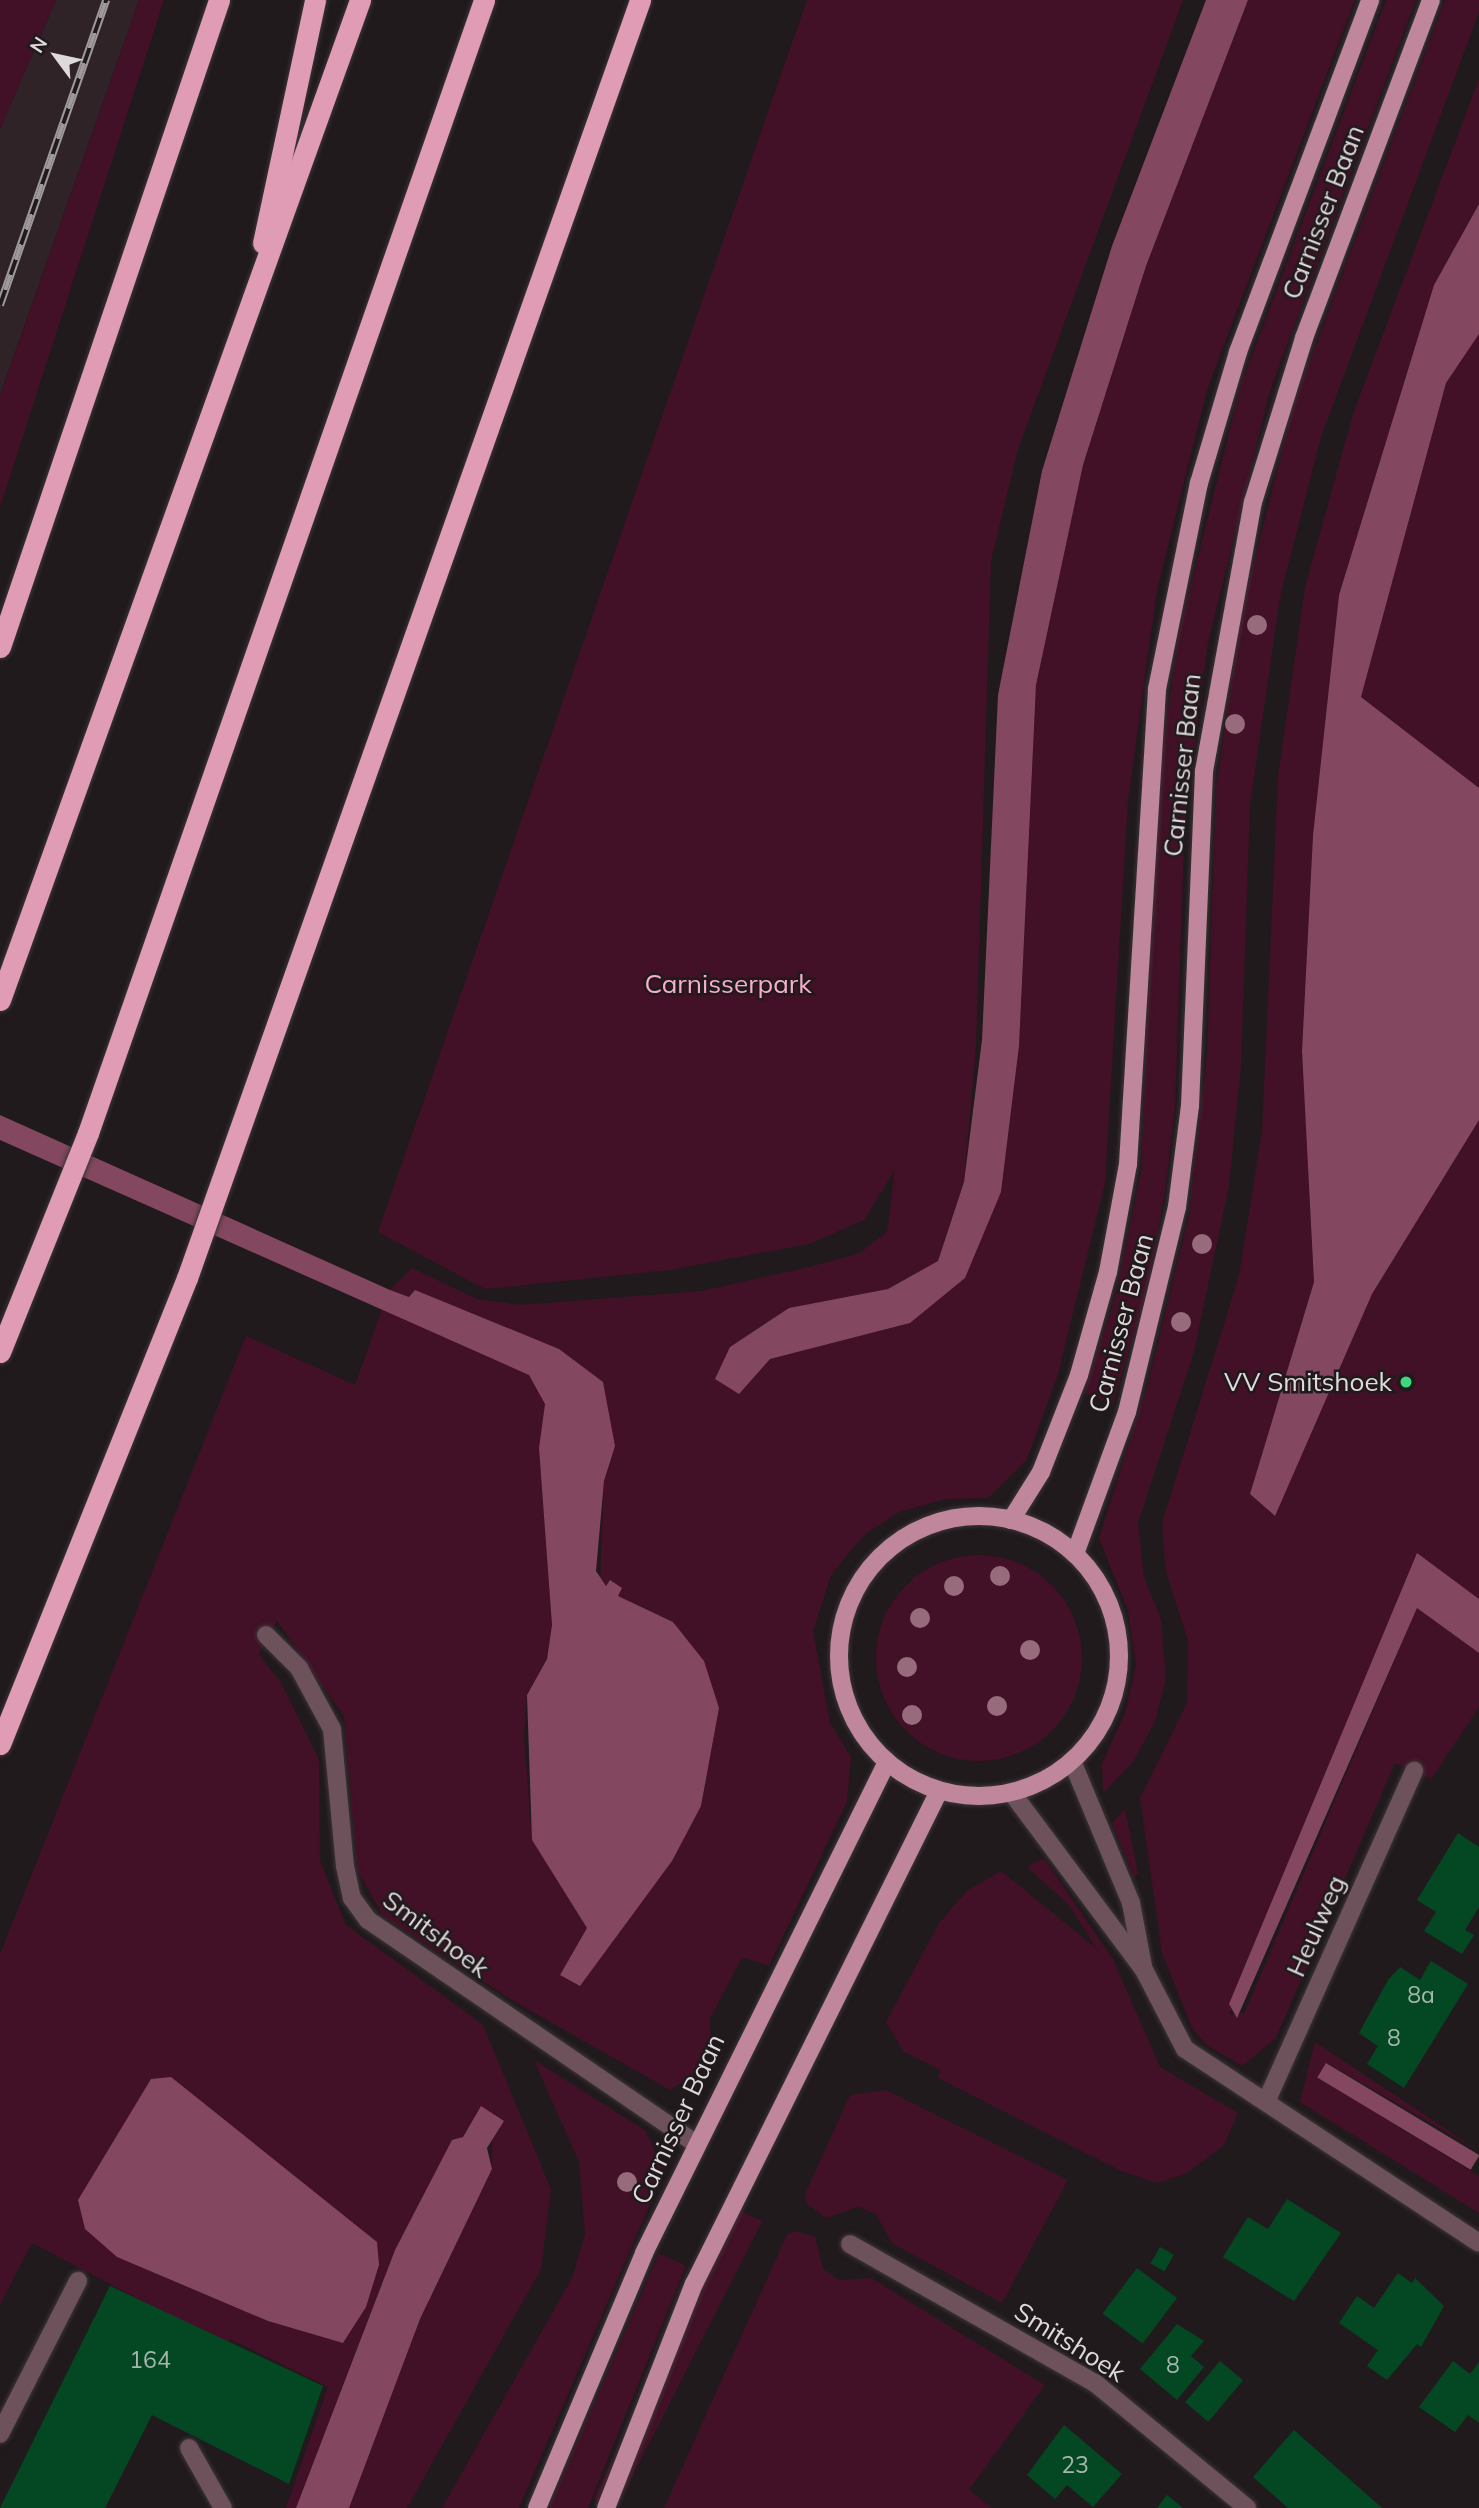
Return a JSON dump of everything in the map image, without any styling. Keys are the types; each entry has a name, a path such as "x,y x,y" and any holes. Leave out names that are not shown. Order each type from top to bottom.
{"highway":[{"path":"0,647 219,0"},
{"path":"245,330 315,0"},
{"path":"0,1000 245,330 360,0"},
{"path":"0,1352 88,1133 484,0"},
{"path":"0,1744 187,1278 640,0"}],"main road":[{"name":"Carnisser Baan","path":"1011,1520 1041,1472 1079,1375 1125,1177 1157,689 1199,483 1238,352 1370,0"},
{"name":"Carnisser Baan","path":"1075,1554 1127,1412 1177,1207 1190,1106 1198,827 1214,692 1250,515 1304,338 1431,0"},
{"path":"968,1517 1011,1520 1075,1554 1108,1601 1119,1658 1106,1715 1072,1761 1012,1793 939,1791 887,1762 859,1728 843,1688 839,1645 850,1602 873,1565 906,1536 968,1517"},
{"name":"Carnisser Baan","path":"537,2508 695,2143 887,1762"},
{"path":"606,2508 694,2284 939,1791"}],"street":[{"name":"Smitshoek","path":"266,1635 299,1668 332,1729 345,1866 352,1898 368,1920 695,2143"},
{"path":"1072,1761 1131,1903 1144,1970"},
{"name":"Heulweg","path":"1266,2102 1413,1771"},
{"path":"1012,1793 1144,1970 1185,2049 1479,2243"},
{"name":"Smitshoek","path":"850,2244 1095,2383 1247,2508"},
{"path":"0,2434 78,2281"},
{"path":"189,2448 223,2508"}],"shaded area":[{"path":"56,0 139,0 0,395 0,129"},
{"path":"1206,0 1248,0 1146,266 1083,465 1036,685 1019,1046 1001,1192 965,1278 910,1323 770,1359 739,1394 715,1379 730,1347 789,1308 888,1289 938,1261 964,1182 982,1040 998,695 1042,471 1112,246"},
{"path":"1479,204 1479,334 1446,383 1361,697 1479,788 1479,1120 1372,1294 1275,1516 1250,1494 1314,1282 1302,1051 1313,835 1339,595 1434,285"},
{"path":"0,1115 390,1290 409,1297 415,1290 559,1349 603,1382 615,1446 604,1481 596,1571 606,1586 610,1580 622,1588 618,1596 673,1622 704,1661 719,1708 701,1806 672,1861 580,1986 560,1975 587,1928 532,1840 527,1695 547,1659 552,1625 539,1448 545,1404 529,1375 0,1140"},
{"path":"1417,1553 1479,1599 1479,1653 1417,1608 1237,2018 1229,2004"},
{"path":"1326,2063 1479,2155 1471,2170 1317,2078"},
{"path":"171,2077 377,2242 379,2265 366,2307 343,2343 268,2321 117,2257 85,2229 78,2200 151,2079"},
{"path":"481,2106 504,2121 487,2148 492,2169 420,2319 349,2508 296,2508 395,2250 452,2140 463,2137"}],"green space":[{"path":"0,0 56,0 0,129"},
{"path":"139,0 164,0 0,507 0,396"},
{"name":"Carnisserpark","path":"807,0 1183,0 1018,449 991,561 976,1048 964,1182 938,1261 888,1289 789,1308 730,1347 770,1359 910,1323 1001,1192 1019,1046 1036,685 1083,465 1146,266 1248,0 1355,0 1207,390 1157,590 1128,800 1105,1183 1058,1374 1027,1459 988,1498 946,1499 899,1512 864,1535 831,1575 813,1631 830,1723 851,1757 847,1802 769,1966 742,1957 710,2019 711,2041 695,2073 670,2090 515,2002 383,1916 357,1870 344,1717 277,1621 259,1654 282,1684 319,1760 320,1861 346,1925 483,2025 551,2189 541,2269 407,2508 349,2508 420,2319 492,2169 492,2115 481,2106 395,2250 296,2508 286,2508 328,2387 230,2339 226,2345 32,2243 0,2305 0,1954 246,1336 355,1385 382,1309 529,1374 545,1404 539,1448 552,1625 547,1659 527,1694 524,1736 532,1840 588,1928 560,1975 580,1986 701,1806 719,1708 674,1622 617,1596 609,1580 607,1587 600,1580 604,1481 615,1446 559,1349 390,1290 412,1268 477,1299 520,1305 702,1291 809,1267 860,1253 887,1232 895,1170 864,1220 809,1244 669,1270 485,1289 378,1232","holes":["117,2257 379,2265 366,2306 343,2343 268,2321"]},
{"path":"1386,0 1416,0 1270,391 1208,643 1185,819 1175,1108 1165,1193 1147,1289 1113,1404 1084,1393 1115,1298 1141,1172 1156,796 1179,633 1241,384"},
{"path":"1445,0 1479,0 1479,12 1321,437 1280,597 1250,805 1241,1065 1229,1186 1194,1352 1138,1523 1144,1577 1161,1619 1166,1678 1155,1722 1132,1763 1103,1793 1102,1764 1125,1713 1136,1665 1128,1611 1099,1538 1148,1383 1189,1215 1207,1055 1216,788 1242,610 1294,403"},
{"path":"1479,79 1479,204 1434,285 1339,595 1313,835 1302,1048 1314,1282 1250,1494 1275,1515 1372,1294 1479,1120 1479,1599 1417,1554 1229,2014 1244,2014 1417,1607 1479,1653 1479,1707 1431,1779 1395,1763 1276,2038 1242,2066 1206,2045 1192,2028 1162,1953 1140,1798 1187,1703 1188,1641 1166,1572 1162,1523 1239,1276 1262,1131 1278,777 1305,587 1353,414"},
{"path":"1479,334 1479,788 1361,697 1446,383"},
{"path":"979,1555 1018,1563 1036,1572 1052,1585 1065,1601 1074,1619 1082,1658 1074,1697 1065,1715 1052,1731 1036,1744 1018,1753 979,1761 940,1753 922,1744 906,1731 893,1715 884,1697 876,1658 884,1619 893,1601 906,1585 922,1572 940,1563"},
{"path":"1125,1809 1138,1873 1134,1878 1112,1823"},
{"path":"1044,1858 1113,1959 1160,2067 1238,2113 1224,2145 1187,2173 1157,2183 1119,2170 938,2078 941,2070 904,2052 886,2022 939,1923 967,1891 1001,1871 1096,1948 1070,1906 1027,1867"},
{"path":"1315,2042 1479,2151 1327,2063 1323,2080 1479,2176 1479,2213 1300,2102"},
{"path":"534,2060 646,2131 664,2172 519,2508 442,2508 572,2278 585,2234 579,2162"},
{"path":"886,2090 1068,2180 1002,2303 892,2243 876,2214 858,2207 826,2218 807,2204 805,2194 850,2095"},
{"path":"740,2210 762,2221 616,2508 593,2499"},
{"path":"795,2231 815,2237 823,2269 839,2280 871,2278 1045,2385 969,2490 992,2508 664,2508 787,2235"},
{"path":"659,2253 686,2266 588,2508 549,2508"}],"building":[{"path":"1458,1833 1479,1847 1479,1907 1465,1930 1474,1935 1462,1954 1424,1931 1436,1912 1417,1900"},
{"path":"1431,1961 1468,1984 1404,2088 1367,2064 1378,2046 1359,2033 1388,1980 1400,1967 1420,1980"},
{"path":"1287,2199 1341,2233 1294,2301 1223,2257 1248,2217 1268,2229"},
{"path":"1160,2247 1174,2255 1164,2271 1150,2263"},
{"path":"1137,2268 1177,2298 1143,2344 1103,2314"},
{"path":"1398,2273 1412,2283 1415,2278 1444,2306 1421,2347 1417,2344 1387,2380 1367,2366 1378,2350 1339,2323 1357,2296 1374,2308"},
{"path":"110,2286 323,2386 289,2484 152,2415 105,2508 0,2508"},
{"path":"1177,2324 1204,2341 1191,2356 1204,2367 1177,2400 1140,2369"},
{"path":"1220,2361 1243,2380 1208,2422 1185,2402"},
{"path":"1453,2361 1470,2374 1479,2362 1479,2423 1468,2415 1455,2432 1419,2407"},
{"path":"1064,2425 1122,2474 1093,2507 1067,2485 1055,2499 1027,2475"},
{"path":"1294,2430 1382,2508 1288,2508 1253,2477"},
{"path":"1167,2495 1183,2508 1157,2508"}],"railway":[{"path":"0,305 106,0"}],"place":[{"name":"VV Smitshoek","path":"1406,1382"}]}
